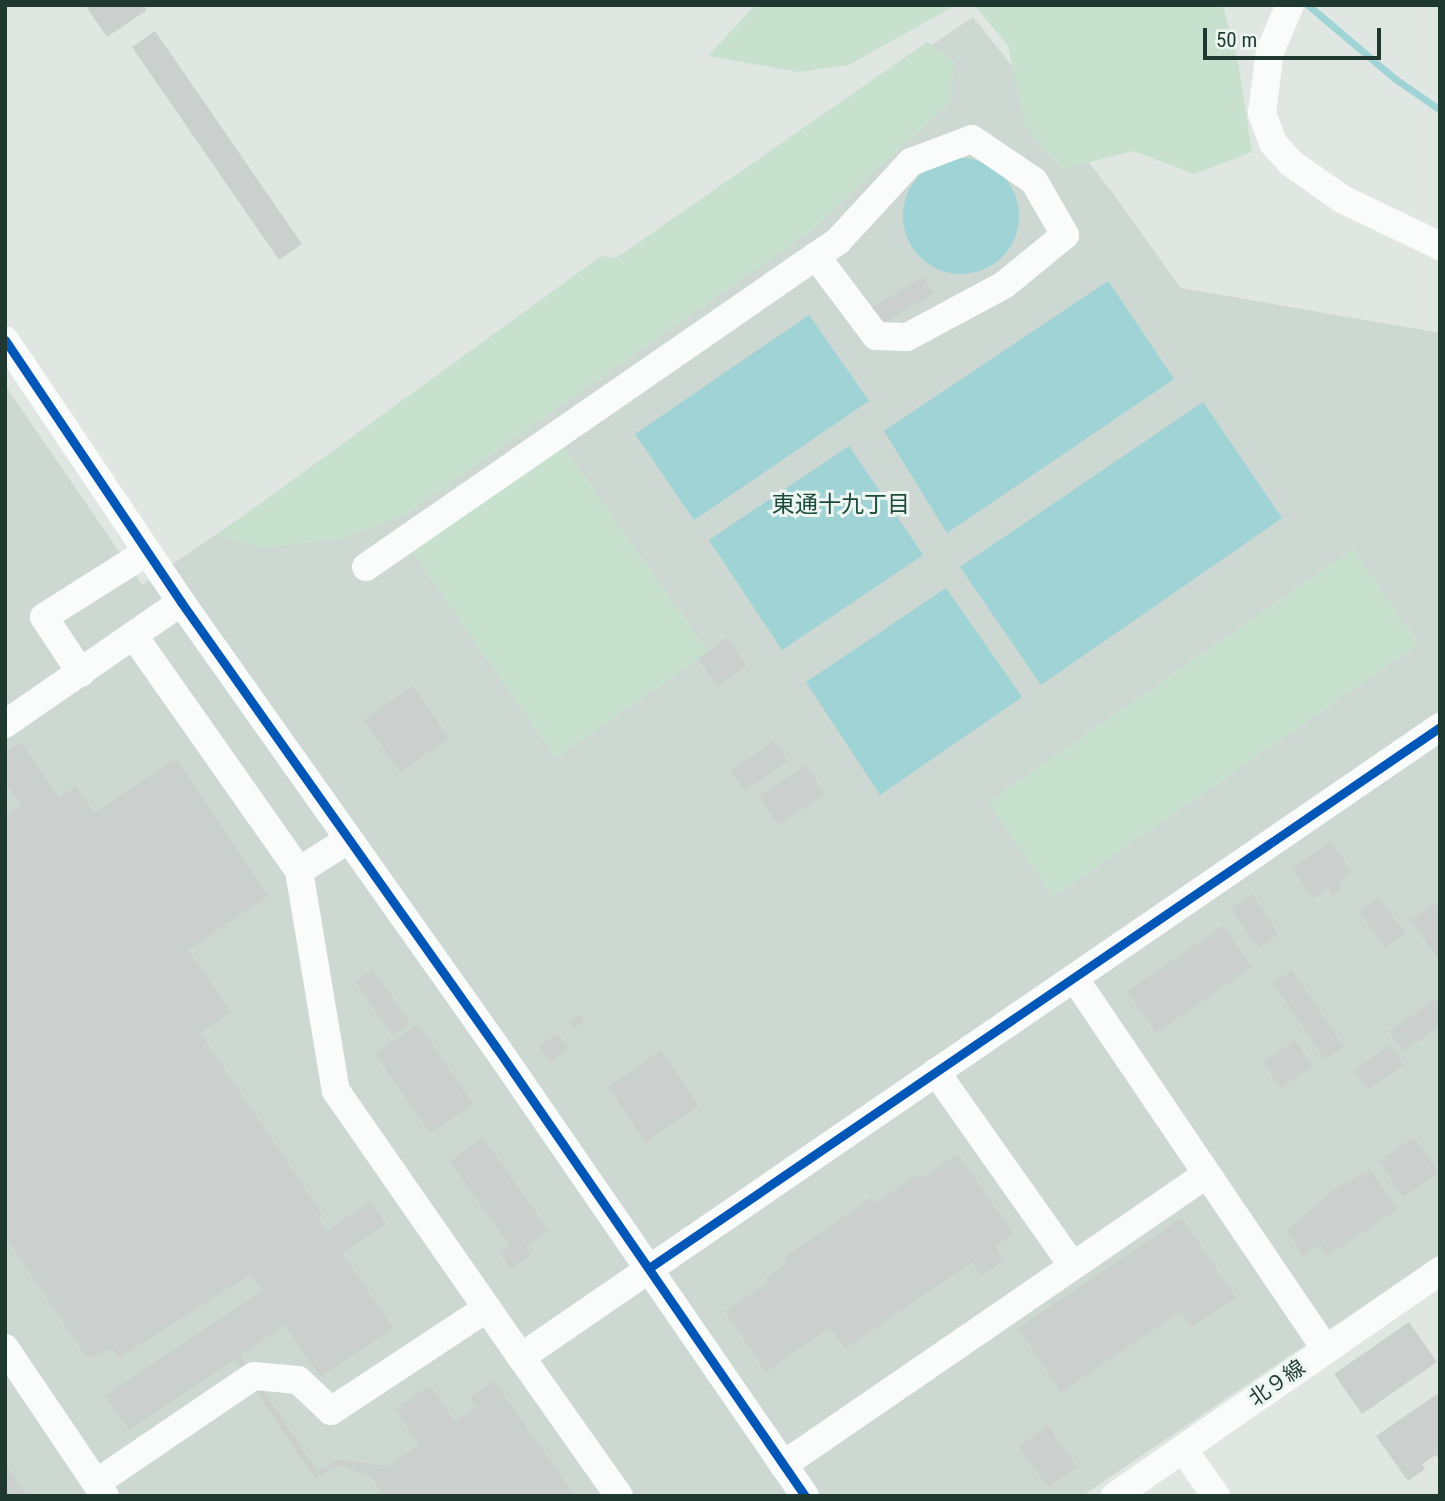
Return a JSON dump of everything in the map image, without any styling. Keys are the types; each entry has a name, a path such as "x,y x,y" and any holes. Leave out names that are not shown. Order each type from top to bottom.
{"street":[{"path":"1290,5 1270,51 1262,113 1273,143 1291,163 1342,199 1440,246"},
{"path":"366,567 816,256 838,241 911,162 972,139 1034,181 1065,235 1004,285 907,337 876,336 816,256"},
{"path":"5,340 181,603 649,1268 805,1496"},
{"path":"81,673 44,617 147,552"},
{"path":"5,724 181,603"},
{"path":"134,636 299,871 336,1091 619,1496"},
{"path":"521,1357 1440,727"},
{"path":"299,871 349,839"},
{"path":"1075,979 1326,1350"},
{"path":"936,1072 1073,1266"},
{"path":"783,1465 1207,1174"},
{"name":"北９線","path":"1115,1496 1440,1271"},
{"path":"5,1348 101,1489 251,1378 298,1380 331,1411 487,1308"},
{"path":"1183,1448 1216,1496"}],"shaded area":[{"path":"973,17 1109,188 1181,288 1440,333 1440,1254 1082,1496 5,1496 5,385 142,585"}],"green space":[{"path":"755,5 956,5 849,65 798,72 708,56"},
{"path":"974,5 1223,5 1239,67 1252,152 1194,174 1133,151 1063,169 1025,128 1008,46"},
{"path":"927,42 954,61 950,102 808,233 406,514 345,538 262,548 217,535 601,256 616,258"},
{"path":"561,443 708,652 556,758 410,549"},
{"path":"1353,549 1419,644 1053,897 988,802"}],"water":[{"path":"961,158 983,163 1002,175 1014,194 1019,216 1014,238 1002,257 983,269 961,274 939,269 920,257 908,238 903,216 908,194 920,175 939,163"},
{"path":"1108,281 1174,379 947,533 884,431"},
{"path":"809,315 869,401 694,520 635,434"},
{"path":"1203,402 1282,518 1041,685 960,567"},
{"path":"849,446 923,555 782,650 709,540"},
{"path":"946,588 1022,697 880,795 806,682"}],"building":[{"path":"85,5 143,5 147,10 107,37"},
{"path":"155,31 302,244 279,260 132,47"},
{"path":"923,277 933,294 876,328 866,311"},
{"path":"727,638 747,666 718,686 698,659"},
{"path":"413,686 449,738 400,772 364,720"},
{"path":"774,741 788,761 745,791 731,771"},
{"path":"21,742 59,798 76,786 94,813 176,758 268,896 188,950 231,1012 200,1033 322,1214 318,1218 327,1231 370,1201 386,1224 342,1253 393,1328 320,1377 285,1325 240,1355 317,1471 337,1460 388,1466 419,1445 395,1409 430,1385 455,1422 477,1407 470,1397 494,1381 575,1496 384,1496 372,1477 339,1465 315,1479 235,1359 129,1430 105,1396 262,1291 251,1274 119,1358 111,1348 88,1359 5,1236 5,816 21,805 5,782 5,752"},
{"path":"806,765 825,794 778,825 759,796"},
{"path":"1331,842 1352,872 1338,881 1342,888 1332,895 1327,888 1313,898 1292,868"},
{"path":"1252,894 1279,934 1258,948 1231,908"},
{"path":"1379,897 1405,934 1385,948 1359,911"},
{"path":"1440,901 1440,962 1411,920"},
{"path":"1223,926 1252,967 1156,1033 1127,991"},
{"path":"373,969 410,1023 392,1035 355,981"},
{"path":"1292,970 1344,1047 1325,1059 1273,983"},
{"path":"1440,997 1440,1026 1403,1051 1389,1031"},
{"path":"580,1015 584,1022 574,1028 569,1022"},
{"path":"418,1024 473,1104 430,1133 375,1054"},
{"path":"557,1033 569,1049 550,1062 539,1046"},
{"path":"1295,1040 1313,1066 1280,1088 1263,1062"},
{"path":"1390,1045 1404,1065 1367,1090 1354,1070"},
{"path":"661,1050 699,1106 645,1142 608,1087"},
{"path":"1414,1137 1439,1173 1403,1197 1379,1161"},
{"path":"483,1138 549,1231 526,1247 531,1255 511,1269 499,1252 509,1245 450,1161"},
{"path":"958,1154 1013,1234 995,1246 1004,1260 981,1276 972,1262 845,1349 830,1327 766,1372 725,1311 768,1283 765,1278 787,1263 783,1258 871,1198 874,1204 917,1175 920,1179"},
{"path":"1370,1170 1398,1209 1327,1256 1320,1245 1303,1256 1287,1230 1336,1188"},
{"path":"1182,1218 1236,1298 1191,1327 1181,1311 1061,1392 1018,1328"},
{"path":"1409,1322 1437,1362 1362,1414 1334,1374"},
{"path":"1437,1394 1440,1398 1440,1461 1436,1455 1422,1464 1425,1469 1408,1481 1376,1436"},
{"path":"1048,1426 1077,1467 1048,1487 1019,1446"},
{"path":"5,1464 27,1496 5,1496"}],"waterway":[{"path":"1308,5 1394,78 1440,110"}],"cycle path":[{"path":"5,340 181,602 496,1047 805,1496"},
{"path":"649,1268 1440,727"}],"district":[{"name":"東通十九丁目","path":"841,505"}]}
